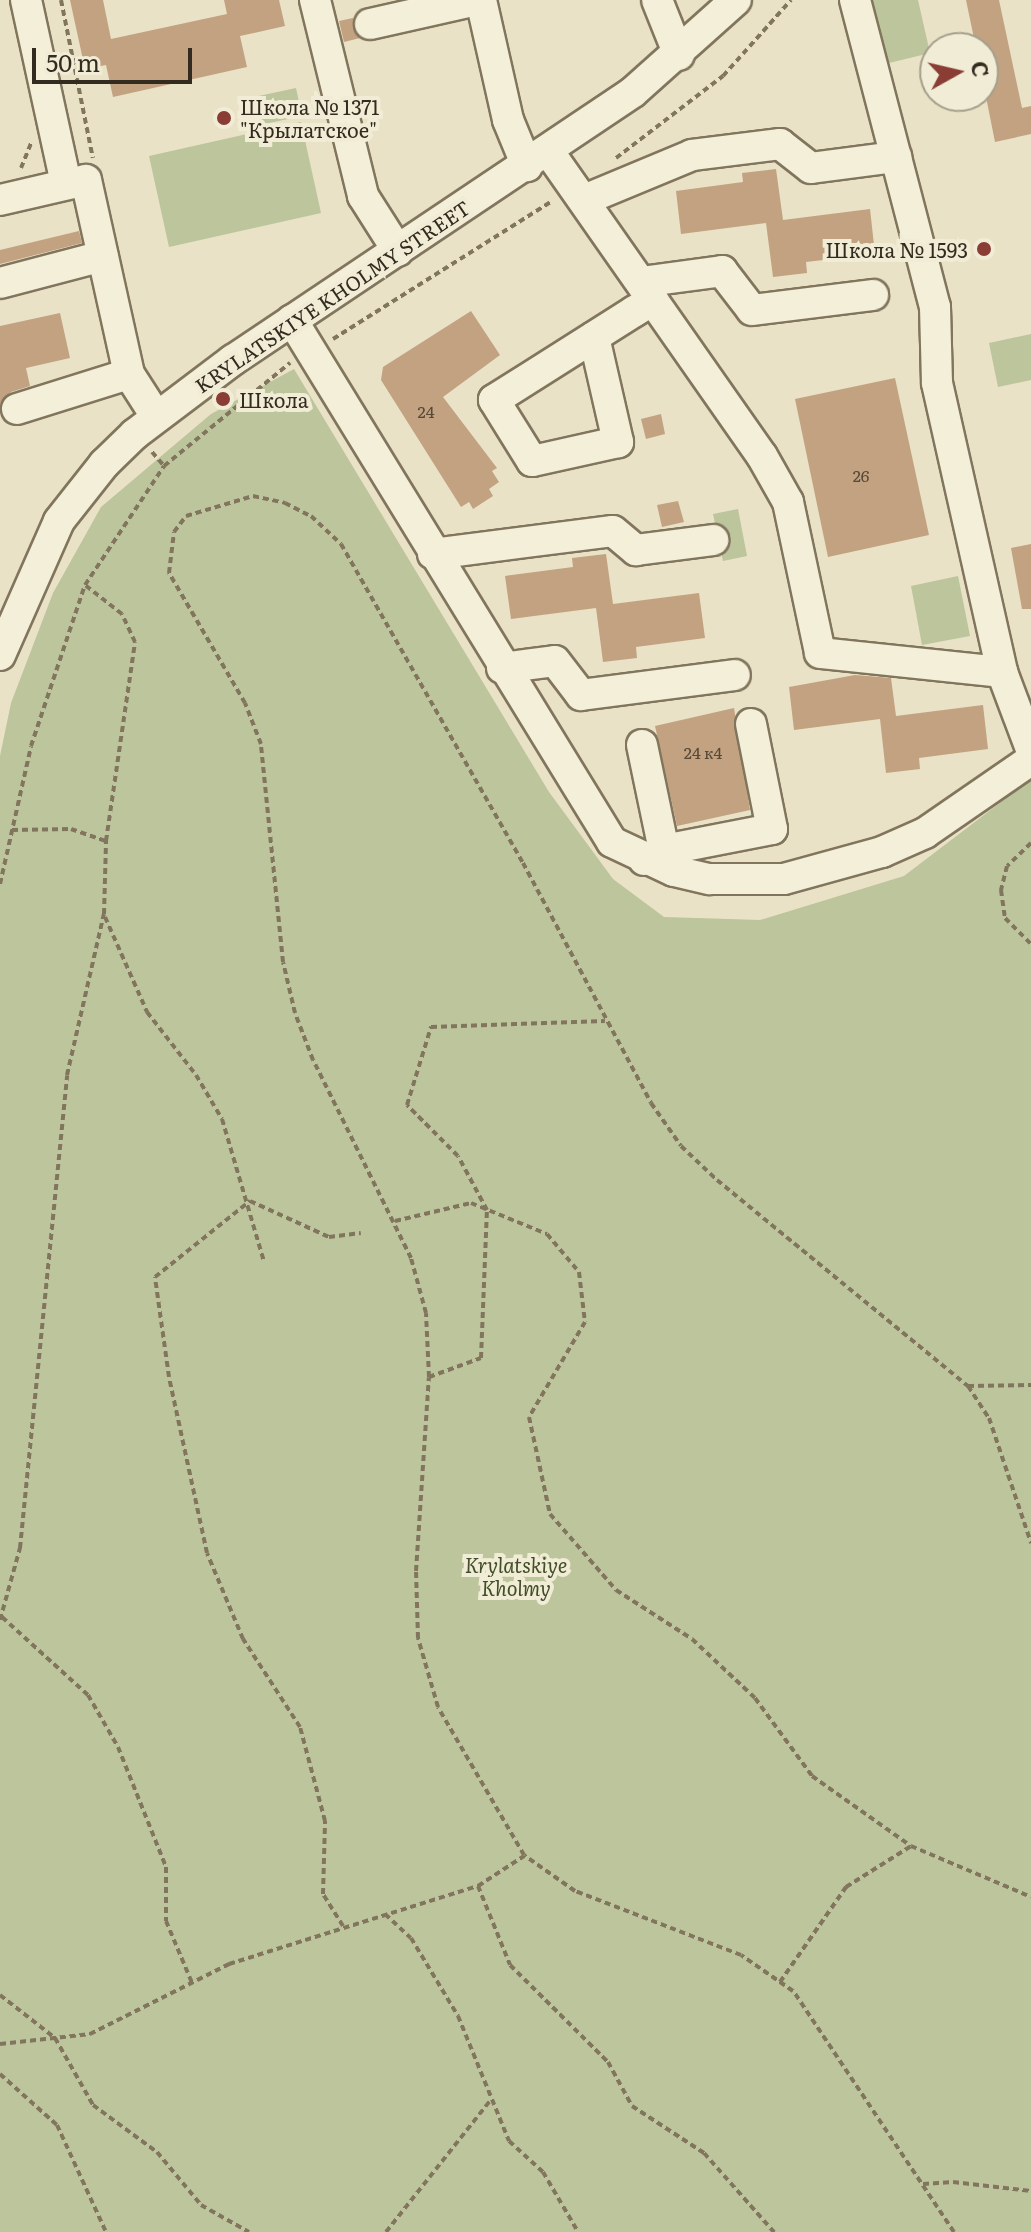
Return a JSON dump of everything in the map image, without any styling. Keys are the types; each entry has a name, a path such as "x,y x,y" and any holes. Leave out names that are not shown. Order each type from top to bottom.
{"street":[{"path":"26,0 76,182 103,256 129,374 156,416"},
{"path":"315,0 363,196 398,251"},
{"path":"370,24 479,0 508,120 538,159 584,200 788,502 820,653 1002,672"},
{"path":"657,0 679,55"},
{"name":"KRYLATSKIYE KHOLMY STREET","path":"0,655 59,521 104,464 156,416 292,320 538,159 679,55 736,0"},
{"path":"855,0 935,307 937,383 1002,672 1031,749"},
{"path":"584,200 692,155 780,144 811,168 896,157"},
{"path":"0,200 76,182"},
{"path":"0,283 103,256"},
{"path":"594,337 618,442 532,461 494,400 594,337 647,291 722,271 752,310 873,295"},
{"path":"292,320 592,815 612,842 654,855 710,879 784,879 882,852 925,833 1031,760"},
{"path":"17,409 129,374"},
{"path":"433,554 613,531 636,550 713,540"},
{"path":"502,668 555,661 581,695 735,675"},
{"path":"654,855 772,829 751,724"},
{"path":"642,745 654,855"}],"path":[{"path":"61,0 95,153 76,182"},
{"path":"954,2232 793,1991 741,1955 575,1891 524,1855 438,1707 418,1638 416,1571 429,1377 426,1313 411,1258 395,1221 313,1060 295,1013 283,962 261,744 245,703 169,573 174,532 186,516 233,499 253,496 285,503 311,516 360,569 605,1021 681,1146 968,1386 989,1418 1031,1543"},
{"path":"85,585 122,614 135,642 106,841 104,914 67,1075 20,1548 0,1617 88,1695 118,1747 166,1867 166,1921 192,1983"},
{"path":"12,830 71,829 106,841"},
{"path":"1031,843 1007,866 1001,890 1005,918 1031,944"},
{"path":"104,914 147,1012 196,1075 222,1119 244,1205 264,1262"},
{"path":"429,1377 481,1358 487,1210 458,1156 407,1105 431,1027 605,1021"},
{"path":"343,1926 323,1894 325,1821 300,1727 243,1639 207,1553 169,1377 155,1277 250,1201 329,1237 361,1233"},
{"path":"395,1221 471,1203 547,1234 579,1272 585,1322 529,1417 550,1514 616,1590 692,1639 755,1698 812,1776 911,1846 1031,1897"},
{"path":"968,1386 1031,1385"},
{"path":"780,1982 846,1887 911,1846"},
{"path":"0,2044 90,2034 229,1964 478,1886 524,1855"},
{"path":"478,1886 510,1965 608,2062 632,2106 704,2153 774,2232"},
{"path":"385,1914 411,1938 458,2016 490,2101 509,2141 543,2172 578,2232"},
{"path":"0,1995 55,2038 93,2105 157,2152 201,2205 249,2232"},
{"path":"0,2074 57,2125 106,2232"},
{"path":"386,2232 490,2101"},
{"path":"923,2184 953,2182 1031,2191"}],"green space":[{"path":"868,0 918,0 925,32 919,32 919,56 885,64"},
{"path":"296,88 302,116 251,127 245,99"},
{"path":"301,122 321,213 169,247 149,156"},
{"path":"1031,334 1031,380 998,387 989,343"},
{"name":"Krylatskiye Kholmy","path":"294,369 549,792 613,879 664,917 760,920 904,876 1031,779 1031,2232 0,2232 0,756 11,703 53,593 101,507 211,414"},
{"path":"738,509 747,556 723,561 713,514"},
{"path":"958,576 970,636 922,645 911,586"}],"building":[{"path":"70,0 103,0 111,39 227,14 224,0 279,0 285,26 240,36 247,67 113,97 106,65 85,69"},
{"path":"966,0 999,0 1022,108 1031,106 1031,134 995,142 989,112 999,112 999,32 973,32"},
{"path":"353,18 360,38 344,42 339,21"},
{"path":"776,169 783,220 870,209 875,254 806,262 807,273 773,277 766,223 681,234 676,191 743,182 742,173"},
{"path":"79,231 82,243 0,264 0,250"},
{"path":"471,311 500,355 443,397 497,468 492,471 499,482 489,489 493,496 473,509 469,502 461,507 381,380 383,367"},
{"path":"60,313 70,358 26,368 30,386 11,392 0,404 0,326"},
{"path":"895,378 929,535 828,557 795,399"},
{"path":"661,414 665,434 646,439 641,419"},
{"path":"678,501 684,522 662,527 657,505"},
{"path":"1031,544 1031,609 1022,609 1011,548"},
{"path":"606,554 613,604 699,593 705,638 636,647 637,658 603,662 596,608 511,619 505,576 573,567 572,558"},
{"path":"855,675 891,678 896,716 983,705 988,749 919,758 920,769 886,773 880,719 794,730 789,687"},
{"path":"734,708 750,810 677,826 655,726"}],"place":[{"name":"Школа № 1371 \"Крылатское\"","path":"224,118"},
{"name":"Школа № 1593","path":"984,249"},
{"name":"Школа","path":"223,399"}]}
